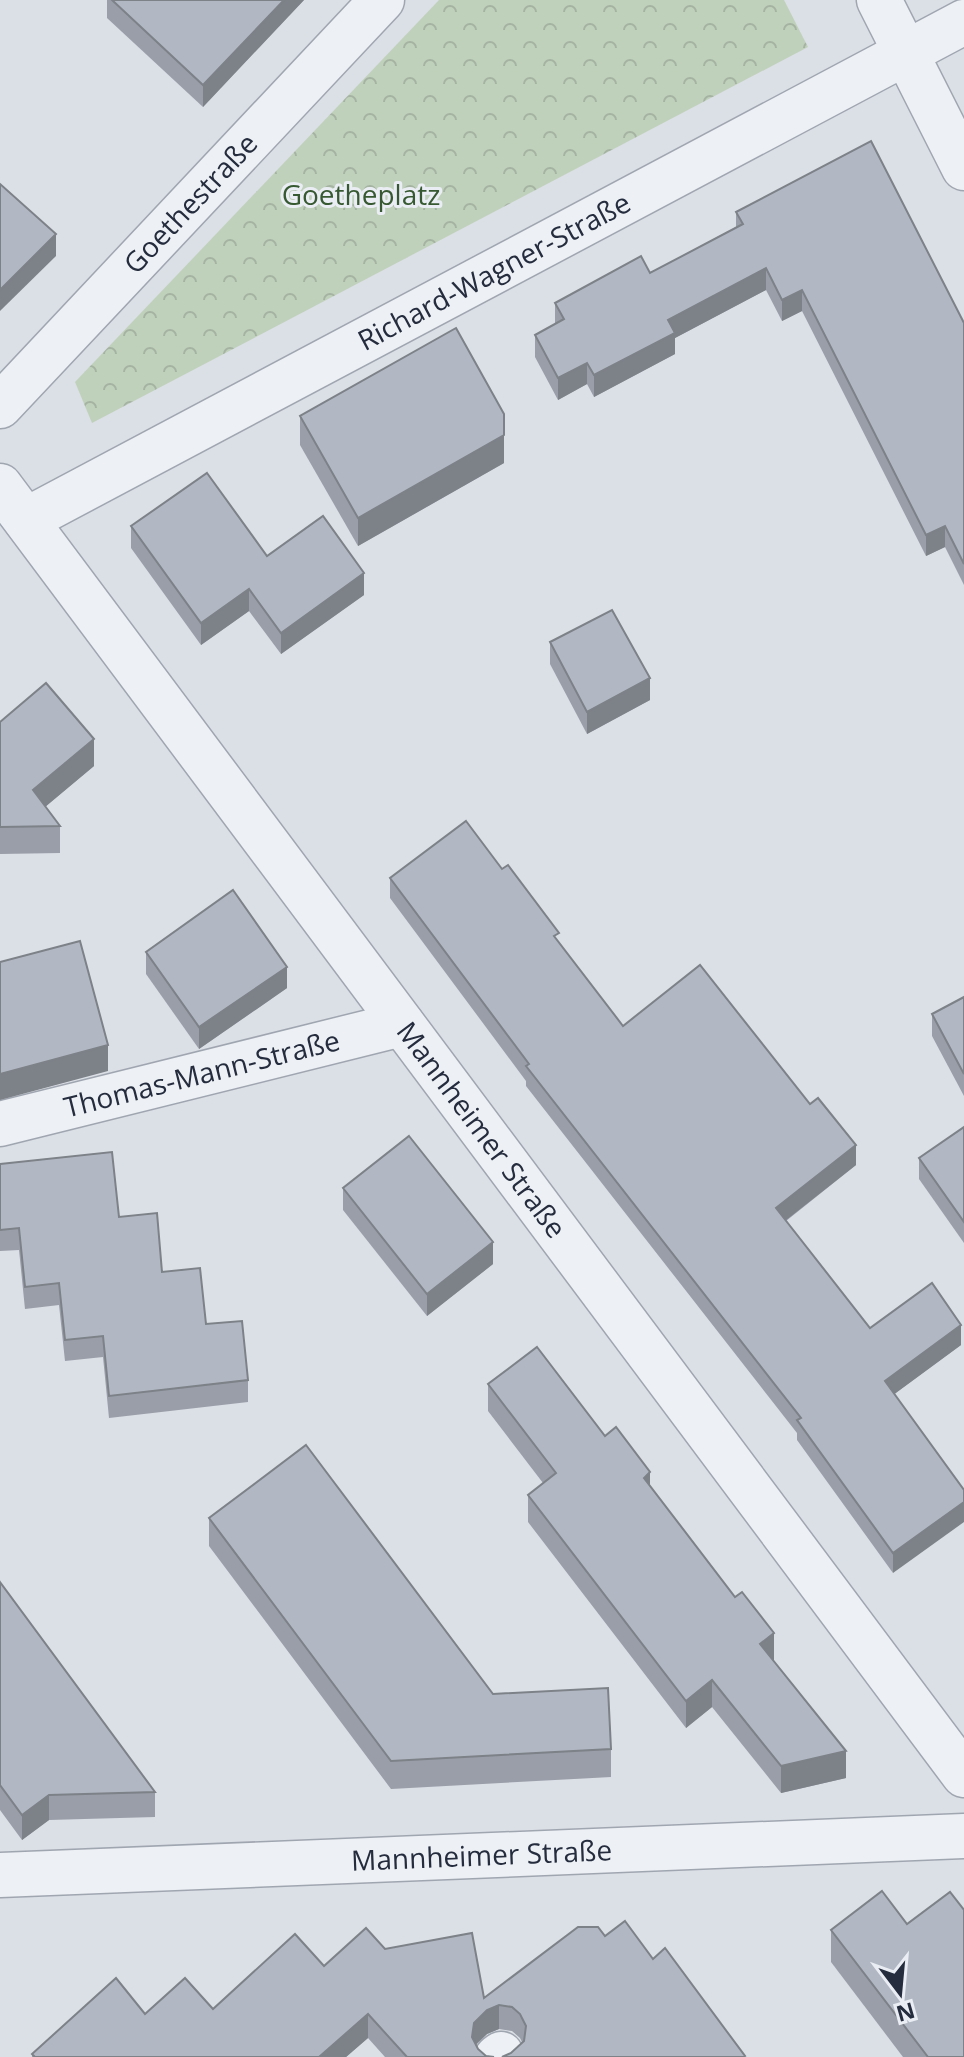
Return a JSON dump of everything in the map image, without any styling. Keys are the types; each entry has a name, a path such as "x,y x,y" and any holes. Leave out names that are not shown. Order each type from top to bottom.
{"street":[{"name":"Goethestraße","path":"0,406 382,0"},
{"path":"879,0 964,168"},
{"name":"Richard-Wagner-Straße","path":"26,520 964,22"},
{"name":"Mannheimer Straße","path":"0,486 964,1775"},
{"name":"Thomas-Mann-Straße","path":"0,1124 402,1024"},
{"name":"Mannheimer Straße","path":"0,1875 964,1836"}],"green space":[{"name":"Goetheplatz","path":"439,0 784,0 808,47 92,423 75,382"}],"building":[{"path":"112,0 284,0 203,85"},
{"path":"871,141 964,323 964,564 945,526 926,535 802,290 782,300 766,268 668,320 675,333 594,375 587,363 558,378 535,335 564,319 555,303 641,256 650,273 743,224 736,212"},
{"path":"0,184 56,234 0,290"},
{"path":"456,328 504,414 504,435 358,518 300,416"},
{"path":"207,473 267,556 323,516 364,573 281,633 249,589 201,623 131,526"},
{"path":"612,610 650,678 587,712 550,642"},
{"path":"46,683 94,739 33,790 60,826 0,827 0,722"},
{"path":"466,821 502,869 508,865 559,933 554,936 623,1026 700,965 810,1104 818,1098 856,1145 776,1208 870,1328 932,1283 961,1325 885,1381 964,1490 964,1502 893,1553 797,1420 801,1418 526,1066 529,1064 390,878"},
{"path":"233,890 287,967 199,1027 146,952"},
{"path":"80,941 108,1045 0,1074 0,962"},
{"path":"964,997 964,1074 932,1014"},
{"path":"964,1127 964,1222 919,1158"},
{"path":"409,1136 493,1242 427,1294 343,1188"},
{"path":"112,1152 119,1217 157,1213 162,1272 200,1268 206,1324 242,1321 248,1380 109,1396 103,1336 65,1340 59,1283 25,1287 19,1228 0,1230 0,1164"},
{"path":"537,1347 605,1436 616,1427 650,1472 644,1478 735,1597 742,1592 774,1633 760,1644 846,1751 781,1766 712,1680 686,1701 528,1495 556,1473 488,1384"},
{"path":"306,1445 493,1694 608,1688 611,1749 391,1761 209,1518"},
{"path":"0,1582 155,1792 49,1795 22,1815 0,1785"},
{"path":"882,1891 907,1924 950,1892 964,1910 964,2057 928,2057 831,1930"},
{"path":"625,1921 653,1959 665,1948 745,2056 502,2057 524,2041 526,2026 512,2007 499,2005 487,2010 474,2023 472,2037 478,2049 486,2056 494,2057 407,2057 368,2014 319,2057 35,2057 32,2054 116,1978 145,2014 185,1978 213,2009 295,1934 324,1966 366,1928 385,1949 472,1933 484,1998 578,1927 598,1927 605,1936"}]}
